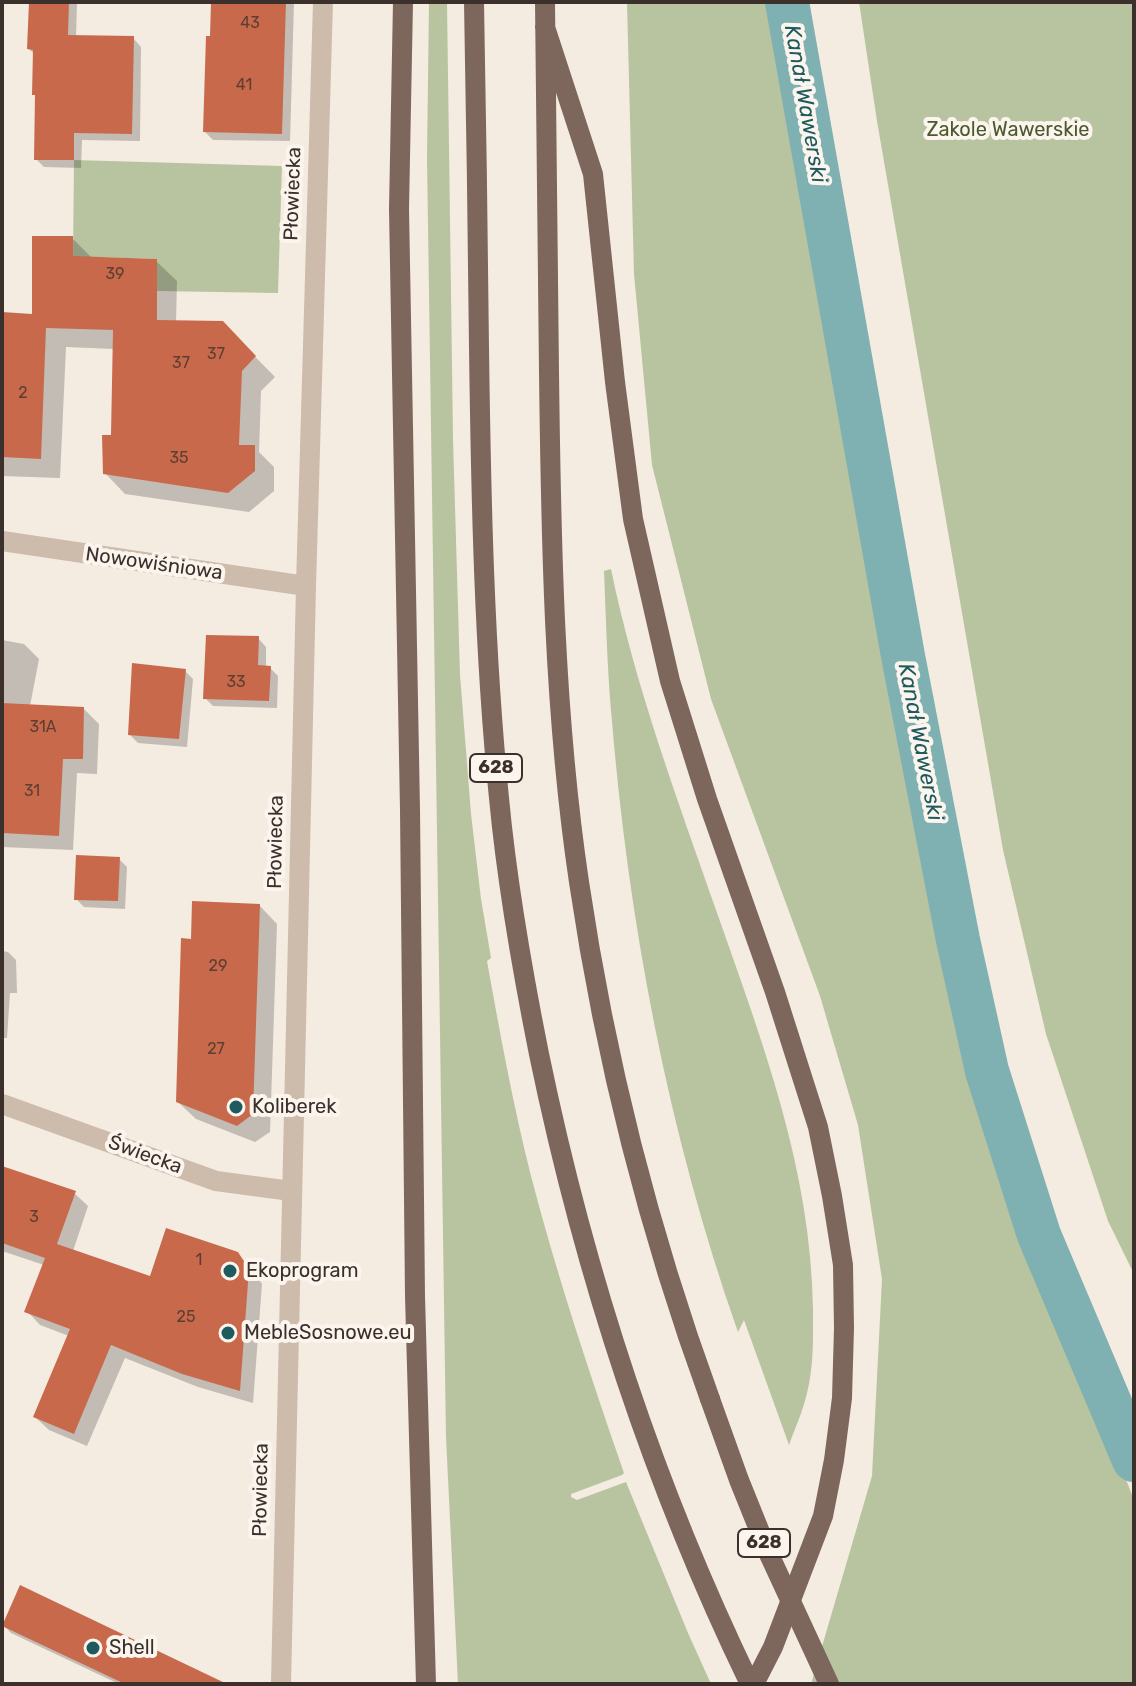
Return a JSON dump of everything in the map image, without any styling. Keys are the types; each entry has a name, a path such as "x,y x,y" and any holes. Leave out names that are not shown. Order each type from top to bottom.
{"main road":[{"path":"403,2 399,209 415,1296 426,1684"},
{"name":"628","path":"474,2 484,605 499,800 524,981 569,1190 633,1403 674,1511 752,1684"},
{"name":"628","path":"545,2 550,474 557,660 579,883 618,1089 655,1232 690,1344 739,1480 768,1552 829,1684"},
{"path":"545,27 593,174 633,519 670,681 818,1127 843,1265 842,1398 823,1516 773,1647 752,1684"}],"street":[{"name":"Płowiecka","path":"281,1684 306,586 323,2"},
{"name":"Nowowiśniowa","path":"2,541 306,586"},
{"name":"Świecka","path":"2,1104 216,1181 291,1191"}],"green space":[{"path":"429,2 447,2 453,439 460,675 471,814 491,958 487,961 531,1176 574,1325 624,1473 571,1494 571,1497 577,1500 626,1482 711,1684 458,1684 446,1437 427,158"},
{"path":"627,2 775,2 927,833 997,1148 1134,1500 1134,1684 811,1684 872,1476 882,1279 858,1125 820,996 711,699 652,465 634,274"},
{"name":"Zakole Wawerskie","path":"859,2 1134,2 1134,1274 1108,1221 1046,1034 1003,850"},
{"path":"74,160 282,166 278,293 157,291 157,259 73,259"},
{"path":"611,569 644,699 750,1008 794,1155 810,1257 813,1340 807,1393 789,1445 744,1320 738,1332 713,1257 691,1181 655,1026 640,947 618,789 604,571"}],"building":[{"path":"29,2 69,2 68,35 134,36 132,134 74,133 74,160 34,160 33,50 27,49"},
{"path":"211,2 286,2 282,134 203,132 206,36 210,36"},
{"path":"32,236 73,236 73,256 157,259 157,320 223,321 256,356 242,371 239,445 255,445 255,471 228,493 103,474 102,435 111,435 113,330 46,328 41,459 2,457 2,312 32,314"},
{"path":"206,635 259,636 258,665 271,666 269,701 203,699"},
{"path":"132,663 186,669 179,739 128,735"},
{"path":"2,703 84,707 83,759 63,759 59,836 2,833"},
{"path":"76,855 120,857 118,901 74,900"},
{"path":"192,901 260,904 253,1114 237,1126 176,1102 181,938 191,939"},
{"path":"2,1166 76,1191 57,1244 150,1276 166,1228 238,1252 249,1269 240,1391 182,1374 111,1345 74,1434 33,1417 70,1329 24,1312 45,1258 2,1243"},
{"path":"20,1585 227,1684 125,1684 2,1626"}],"waterway":[{"name":"Kanał Wawerski","path":"787,2 903,656 958,940 987,1071 1039,1235 1134,1460"}],"place":[{"name":"Koliberek","path":"236,1107"},
{"name":"Ekoprogram","path":"230,1271"},
{"name":"MebleSosnowe.eu","path":"228,1333"},
{"name":"Shell","path":"93,1648"}]}
